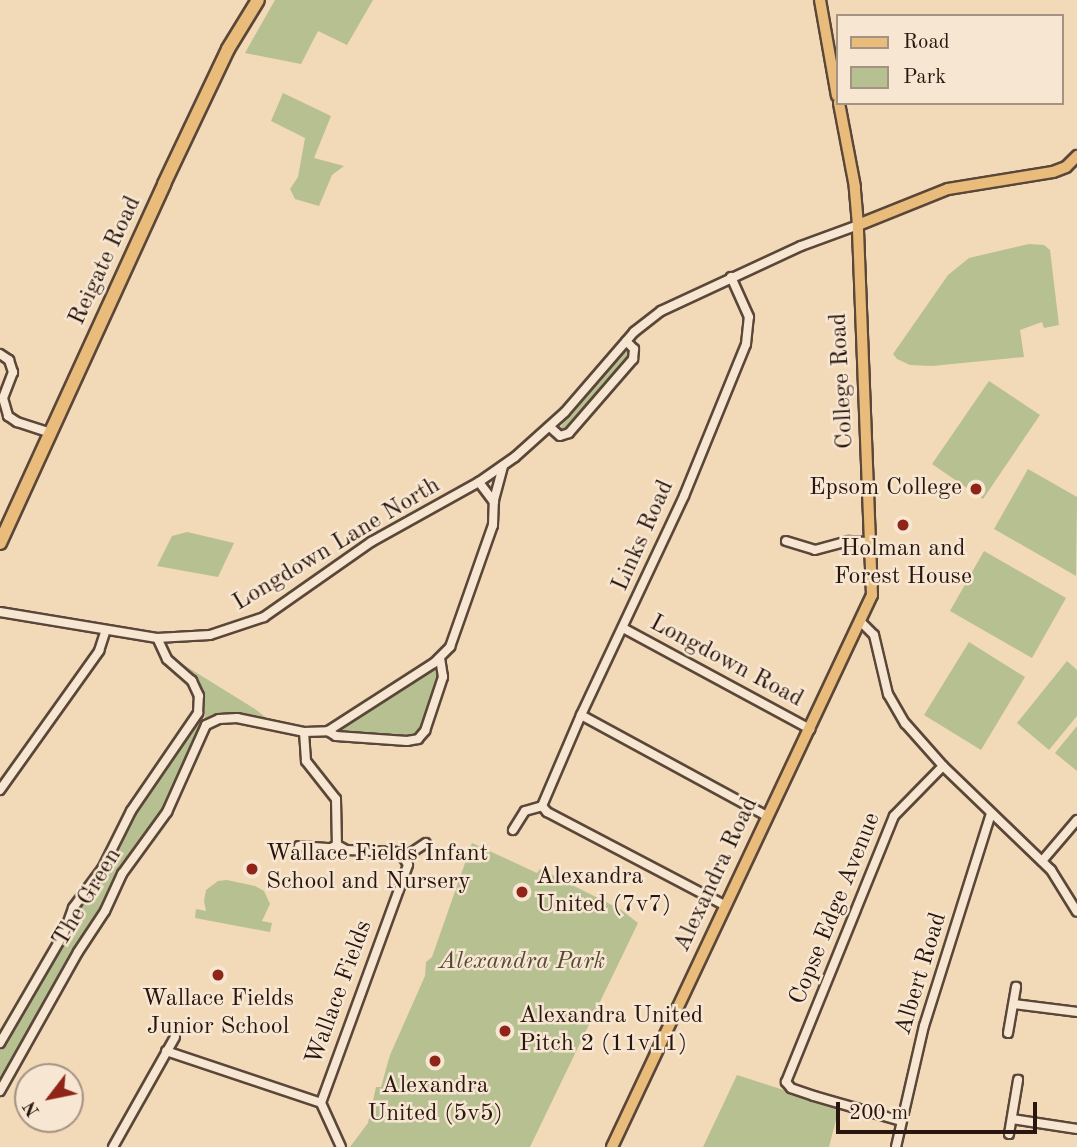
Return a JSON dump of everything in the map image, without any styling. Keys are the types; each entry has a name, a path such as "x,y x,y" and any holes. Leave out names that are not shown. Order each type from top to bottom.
{"highway":[{"name":"Reigate Road","path":"0,543 228,49 258,0"}],"main road":[{"path":"820,0 836,90"},
{"name":"College Road","path":"839,105 855,187 858,225 872,595 861,622"},
{"path":"858,225 948,189 1053,172 1066,167 1077,156"},
{"name":"Alexandra Road","path":"612,1147 861,622"}],"street":[{"name":"Longdown Lane North","path":"0,612 157,638 210,635 240,628 264,617 371,542 503,466 550,427 626,341 661,311 731,277 858,225"},
{"name":"Links Road","path":"542,806 581,715 684,496 746,344 749,317 731,277"},
{"path":"550,427 561,436 569,433 633,359 634,349 626,341"},
{"path":"0,354 9,360 12,367 12,377 4,398 8,416 17,422 51,433"},
{"path":"157,638 167,659 192,681 199,696 198,713 206,725 219,719 237,718 304,732 328,731 440,658 453,640 493,525 494,502 503,466"},
{"path":"479,482 494,502"},
{"path":"786,541 815,550 849,541 871,542"},
{"path":"861,622 874,635 881,677 897,710 943,766 1042,861 1064,888 1077,912"},
{"name":"Longdown Road","path":"623,628 810,729"},
{"path":"0,790 99,651 106,631"},
{"path":"328,731 337,736 407,741 418,738 425,731 443,677 440,658"},
{"name":"The Green","path":"0,1043 64,933 73,908 102,869 131,811 198,713"},
{"path":"581,715 767,816"},
{"name":"The Green","path":"0,1091 78,952 105,912 122,874 167,812 206,725"},
{"path":"304,732 306,761 336,799 337,845"},
{"name":"Copse Edge Avenue","path":"901,1121 791,1088 786,1082 894,816 943,766"},
{"path":"513,830 524,811 542,806 547,812 726,906"},
{"name":"Albert Road","path":"896,1147 924,1026 991,813"},
{"path":"1042,861 1077,820"},
{"path":"337,845 346,850 394,850 405,857 426,843"},
{"path":"299,846 331,848 337,845"},
{"name":"Wallace Fields","path":"321,1103 407,872 405,857"},
{"path":"1008,1033 1016,986"},
{"path":"1014,1004 1077,1012"},
{"path":"113,1147 175,1037"},
{"path":"166,1051 321,1103 341,1147"},
{"path":"1009,1134 1018,1080"},
{"path":"1012,1119 1077,1129"}],"green space":[{"path":"275,0 373,0 347,45 318,31 301,64 245,53"},
{"path":"283,93 331,116 314,158 344,166 332,175 319,206 295,199 290,189 298,177 305,138 271,121"},
{"path":"1029,244 1044,245 1050,250 1059,325 1044,328 1042,322 1020,330 1024,357 932,366 910,365 897,359 893,354 948,275 969,258"},
{"path":"625,349 629,349 631,358 564,433 561,433 558,430"},
{"path":"989,381 1040,415 983,499 932,464"},
{"path":"1028,469 1077,497 1076,576 994,529"},
{"path":"187,532 234,543 218,577 157,566 172,536"},
{"path":"984,551 1066,598 1032,658 950,611"},
{"path":"969,642 1025,677 981,750 924,715"},
{"path":"171,657 269,720 234,714 205,718 200,688"},
{"path":"1067,661 1077,670 1077,716 1049,750 1017,723"},
{"path":"432,668 440,675 422,730 415,735 400,738 338,731"},
{"path":"197,722 203,725 161,815 0,1086 0,1048 67,933 70,920 133,813"},
{"path":"1077,726 1077,771 1055,753"},
{"name":"Alexandra Park","path":"472,843 537,873 540,869 620,909 638,923 530,1147 350,1147 368,1123 376,1087 381,1087 390,1055 425,976 426,962 432,957"},
{"path":"227,880 255,886 264,891 270,904 262,921 272,923 270,932 195,918 196,909 206,911 206,890 218,881"},
{"path":"737,1075 839,1108 829,1147 703,1147"}],"place":[{"name":"Epsom College","path":"976,489"},
{"name":"Holman and Forest House","path":"903,525"},
{"name":"Wallace Fields Infant School and Nursery","path":"252,869"},
{"name":"Alexandra United (7v7)","path":"522,892"},
{"name":"Wallace Fields Junior School","path":"218,975"},
{"name":"Alexandra United Pitch 2 (11v11)","path":"505,1031"},
{"name":"Alexandra United (5v5)","path":"435,1061"}]}
